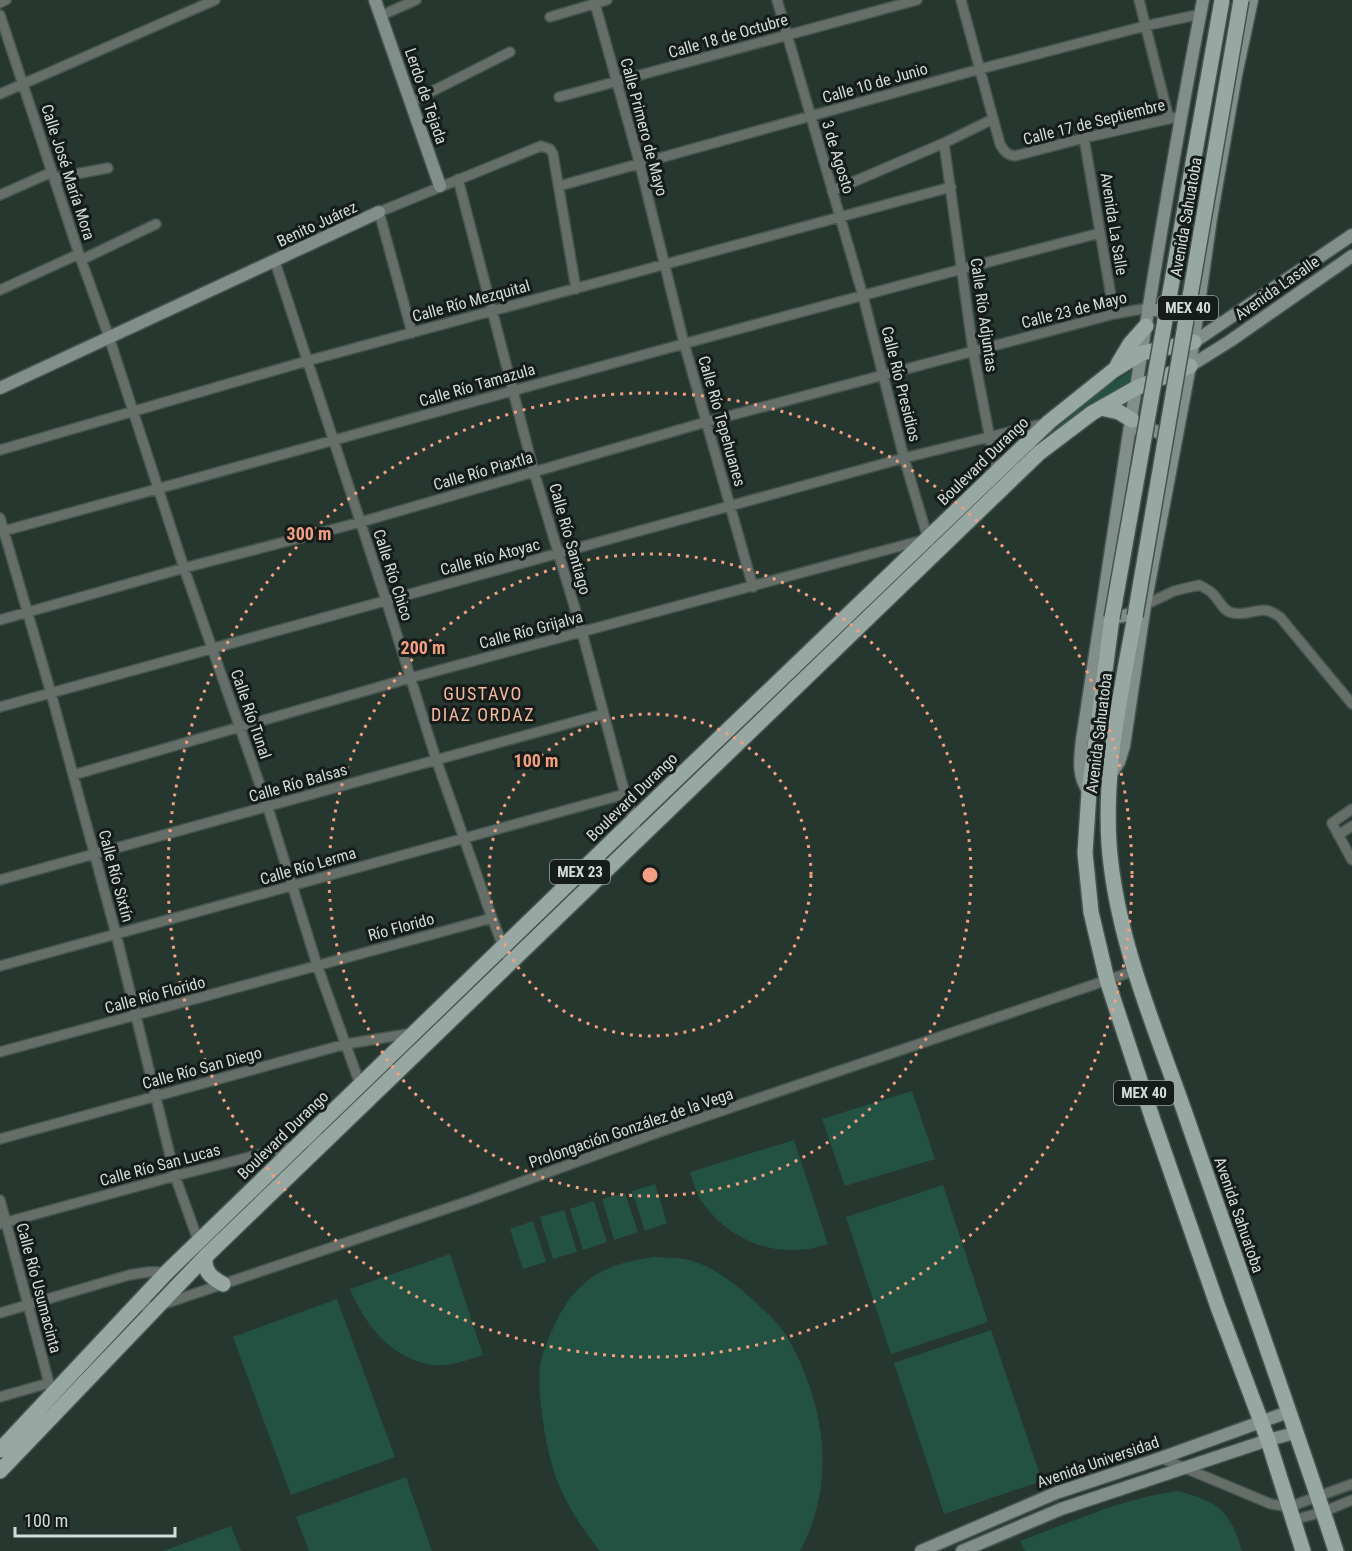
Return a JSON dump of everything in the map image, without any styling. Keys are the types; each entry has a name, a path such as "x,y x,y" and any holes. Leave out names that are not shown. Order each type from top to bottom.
{"main road":[{"name":"Avenida Sahuatoba","path":"1222,0 1107,615 1085,853 1091,912 1107,980 1210,1285 1268,1440 1303,1551"},
{"name":"Avenida Sahuatoba","path":"1241,0 1140,610 1108,777 1109,845 1116,892 1134,971 1336,1551"},
{"path":"1114,370 1130,344 1146,326"},
{"name":"Boulevard Durango","path":"0,1471 57,1391 155,1307 202,1250 300,1143 996,473 1050,422 1114,370 1142,353 1194,342"},
{"name":"Boulevard Durango","path":"0,1450 167,1272 202,1250 328,1137 1039,453 1066,431 1101,408 1136,388 1190,366"},
{"path":"1101,408 1119,412 1131,426"},
{"path":"202,1250 207,1273 223,1284"}],"street":[{"path":"0,3 6,0"},
{"path":"187,0 191,11"},
{"path":"0,94 215,0"},
{"name":"Lerdo de Tejada","path":"375,0 440,186"},
{"path":"380,16 416,0"},
{"path":"550,16 607,0"},
{"name":"3 de Agosto","path":"777,0 840,219"},
{"name":"Calle 18 de Octubre","path":"559,97 917,0"},
{"path":"832,191 944,143 993,119 961,0"},
{"path":"1139,0 1145,26 1175,118"},
{"path":"1203,0 1197,35 1175,118 1136,388 1107,615 1110,617 1125,616 1174,591 1199,585 1212,593 1226,610 1232,613 1261,609 1274,613 1352,704"},
{"path":"1140,610 1190,366 1213,207 1252,0"},
{"name":"Calle Primero de Mayo","path":"594,2 640,165 664,263"},
{"name":"Calle 10 de Junio","path":"559,186 980,69 1145,26 1201,14"},
{"name":"Calle José María Mora","path":"0,15 80,257 109,337"},
{"path":"1197,35 1212,45 1226,49 1244,41"},
{"path":"411,102 510,52"},
{"name":"Calle 17 de Septiembre","path":"993,119 1004,150 1015,156 1175,118"},
{"name":"Avenida La Salle","path":"1084,138 1114,314"},
{"name":"Calle Río Adjuntas","path":"944,143 973,351 988,436 1001,491"},
{"name":"Benito Juárez","path":"0,388 440,186 541,146 550,149 559,186"},
{"path":"0,195 53,175 108,168"},
{"name":"Calle Río Santiago","path":"458,179 534,472 582,632 625,794 639,837"},
{"path":"559,186 576,289"},
{"name":"Calle Río Mezquital","path":"0,450 307,361 493,312 664,263 840,219 951,187"},
{"path":"380,213 412,333"},
{"name":"Calle Río Presidios","path":"840,219 863,296 904,458 935,555"},
{"path":"0,290 156,224"},
{"name":"Calle Río Tamazula","path":"2,532 335,442 684,343 1100,233"},
{"name":"Avenida Lasalle","path":"1194,342 1352,235"},
{"name":"Avenida Lasalle","path":"1190,366 1352,256"},
{"name":"Calle Río Chico","path":"275,262 436,759 510,964"},
{"name":"Calle Río Tepehuanes","path":"664,263 684,343 753,586"},
{"path":"1306,266 1316,281"},
{"path":"1148,308 1173,315 1192,309 1199,303"},
{"name":"Calle 23 de Mayo","path":"973,351 1114,314 1148,308"},
{"name":"Calle Río Tunal","path":"109,337 184,568 268,808 317,965 367,1100"},
{"name":"Calle Río Piaxtla","path":"0,620 184,568 361,522 706,422 973,351"},
{"name":"Calle Río Atoyac","path":"0,707 904,458 1050,422"},
{"path":"1131,426 1154,430 1164,436 1174,450"},
{"name":"Calle Río Sixtín","path":"0,518 2,532 20,584 26,612 51,693 116,934 175,1176 202,1250"},
{"name":"Calle Río Grijalva","path":"73,775 410,678 928,539"},
{"name":"Calle Río Balsas","path":"0,880 603,714"},
{"name":"Calle Río Lerma","path":"0,966 625,794"},
{"path":"1352,809 1333,822 1352,860"},
{"path":"1338,835 1352,826"},
{"name":"Río Florido","path":"317,965 492,918"},
{"name":"Calle Río Florido","path":"0,1052 237,989 317,965"},
{"name":"Prolongación González de la Vega","path":"137,1306 155,1307 472,1200 659,1132 1134,971"},
{"name":"Calle Río San Diego","path":"0,1139 346,1044 413,1033"},
{"name":"Calle Río San Lucas","path":"3,1224 175,1176 328,1137"},
{"name":"Calle Río Usumacinta","path":"0,1200 3,1224 57,1391"},
{"path":"0,1313 129,1275 167,1272"},
{"path":"0,1397 57,1391"},
{"name":"Avenida Universidad","path":"921,1551 1056,1493 1288,1412"},
{"name":"Avenida Universidad","path":"962,1551 1061,1509 1295,1432"},
{"path":"1161,1458 1291,1513 1352,1500"},
{"path":"1291,1513 1321,1505 1352,1484"},
{"path":"1056,1493 1061,1509"}],"green space":[{"path":"1134,369 1132,380 1079,413 1012,472 1006,471 1085,400"},
{"path":"924,550 924,553 876,602 645,823 642,821"},
{"path":"912,1091 935,1159 845,1186 822,1119"},
{"path":"794,1140 828,1244 810,1249 774,1249 740,1237 725,1227 700,1199 690,1172"},
{"path":"655,1184 667,1223 645,1231 632,1191"},
{"path":"943,1185 988,1322 891,1354 846,1217"},
{"path":"625,1193 638,1232 614,1240 602,1199"},
{"path":"594,1201 607,1242 583,1250 570,1209"},
{"path":"564,1210 577,1252 553,1259 540,1217"},
{"path":"533,1221 546,1262 523,1269 510,1229"},
{"path":"450,1254 483,1355 452,1364 433,1365 404,1356 381,1338 363,1315 350,1289"},
{"path":"654,1257 685,1259 717,1272 763,1309 781,1328 790,1342 812,1393 822,1446 819,1499 800,1551 600,1551 577,1520 563,1494 550,1459 541,1404 541,1360 551,1332 568,1302 591,1278 614,1266"},
{"path":"337,1299 395,1457 291,1495 233,1337"},
{"path":"991,1330 1042,1481 944,1514 894,1363"},
{"path":"406,1477 432,1551 309,1551 296,1517"},
{"path":"1178,1491 1203,1499 1220,1510 1233,1526 1242,1551 1025,1551 1020,1541 1118,1505"},
{"path":"231,1526 241,1551 163,1551"}],"district":[{"name":"GUSTAVO DIAZ ORDAZ","path":"483,703"}]}
